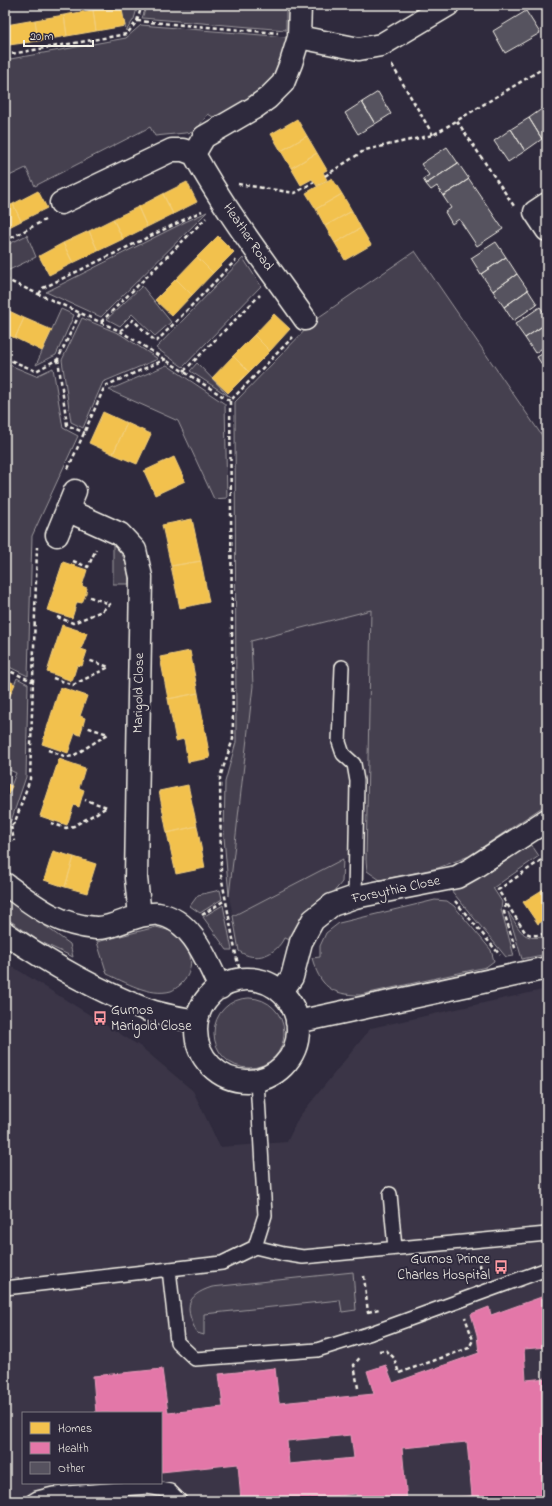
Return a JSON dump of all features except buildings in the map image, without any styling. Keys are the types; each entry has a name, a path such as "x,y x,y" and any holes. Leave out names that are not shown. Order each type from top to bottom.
{"street":[{"path":"61,203 172,150 184,150 194,154 204,137 254,108 268,98 282,83 291,63 299,37 300,5"},
{"path":"299,37 359,49 381,45 448,5"},
{"name":"Heather Road","path":"194,154 218,203 305,319"},
{"path":"541,208 547,230"},
{"path":"57,535 69,491"},
{"name":"Marigold Close","path":"69,491 120,534 135,550 141,577 136,878 140,916"},
{"name":"Forsythia Close","path":"281,992 292,977 301,942 313,920 332,906 355,897 457,877 547,820"},
{"path":"5,884 48,915 61,922 98,928 140,916 158,914 178,922 194,939 220,988"},
{"path":"5,933 27,948 87,983 146,1010 196,1021"},
{"path":"298,1022 547,968"},
{"path":"243,979 251,979 267,983 281,992 292,1006 298,1022 297,1038 293,1052 284,1066 272,1075 257,1081 242,1082 227,1078 214,1070 204,1059 197,1046 195,1034 196,1021 205,999 234,980 243,979"}],"lane":[{"path":"342,667 339,742 343,754 354,764 357,781 355,897"},
{"path":"255,1247 265,1216 257,1081"},
{"path":"390,1194 395,1248"},
{"path":"5,1288 222,1263 255,1247 303,1257 547,1234"},
{"path":"169,1269 177,1342 195,1359 317,1350 547,1269"},
{"path":"32,1501 37,1498 53,1494 148,1487 170,1491 180,1501"}],"path":[{"path":"5,55 127,34 136,21 142,5"},
{"path":"136,21 286,33 299,37"},
{"path":"381,45 433,135"},
{"path":"325,176 365,150 433,135 547,66"},
{"path":"457,121 522,220 541,208"},
{"path":"102,322 212,212 229,190 240,183 295,193 314,182"},
{"path":"5,241 53,216 61,203"},
{"path":"39,294 43,288 218,203"},
{"path":"120,331 133,320 156,342 236,260"},
{"path":"5,278 120,331 230,401"},
{"path":"184,371 266,290 278,281"},
{"path":"80,313 58,359 67,425 85,433"},
{"path":"243,979 237,960 221,874 219,816 220,777 233,739 230,401 298,332 305,319"},
{"path":"5,358 36,370 58,359"},
{"path":"69,491 85,433 105,386 166,359"},
{"path":"5,827 11,826 15,822 30,779 37,546"},
{"path":"72,561 88,567 97,547"},
{"path":"57,617 73,623 102,611 110,604 90,597"},
{"path":"53,678 73,685 109,667 88,660"},
{"path":"5,669 34,682"},
{"path":"48,750 67,757 73,756 108,734 86,727"},
{"path":"5,772 10,774"},
{"path":"51,823 66,828 74,826 108,807 84,800"},
{"path":"11,826 14,841"},
{"path":"547,856 498,890 525,932 538,935 547,933"},
{"path":"438,881 500,954 501,962"},
{"path":"201,915 225,900"},
{"path":"506,903 504,912 518,958"},
{"path":"364,1276 368,1312"},
{"path":"376,1352 386,1350 394,1358 399,1373 469,1348 473,1340 464,1315"},
{"path":"358,1388 354,1365 362,1355"}],"shaded area":[{"path":"121,5 138,5 134,19 126,31"},
{"path":"147,5 286,5 286,30 142,18"},
{"path":"141,25 286,37 282,68 271,86 263,93 243,104 213,117 208,114 195,132 155,136 150,127 35,186 26,168 5,178 5,60 126,38"},
{"path":"207,212 101,317 46,292 185,222"},
{"path":"27,235 36,257 5,272 5,246"},
{"path":"415,251 547,443 547,804 469,856 438,868 380,880 367,871 366,860 371,610 251,641 253,686 229,896 224,837 225,782 236,742 235,402 316,319"},
{"path":"243,258 261,286 183,367 156,348"},
{"path":"142,286 171,322 155,336 132,314 120,326 107,319"},
{"path":"61,309 74,315 56,355 36,365"},
{"path":"82,318 120,334 158,359 103,382 83,428 71,422 62,360"},
{"path":"5,363 36,376 53,368 63,428 78,436 32,536 28,676 5,665"},
{"path":"197,363 230,397 190,371"},
{"path":"167,365 225,404 227,498 214,499 178,421 109,390"},
{"path":"113,544 124,557 126,562 129,584 113,584"},
{"path":"371,610 366,860 343,859 233,916 229,896 253,686 250,641"},
{"path":"17,678 28,684 26,777 11,821 5,824 5,801 16,773 5,768 5,706"},
{"path":"531,844 539,856 493,888 502,902 501,909 514,956 506,957 450,889 482,876"},
{"path":"343,859 342,882 333,893 315,903 301,917 291,940 284,938 276,949 270,953 258,957 245,955 239,951 233,916"},
{"path":"220,890 222,899 200,913 190,906 198,895"},
{"path":"5,897 70,944 73,957 39,941 5,917"},
{"path":"435,900 447,901 454,906 491,950 494,961 486,967 360,995 350,995 334,991 323,982 315,968 312,958 320,957 320,946 326,933 339,923"},
{"path":"223,905 232,950 227,950 203,917"},
{"path":"508,912 519,929 527,936 547,936 547,954 522,959"},
{"path":"156,927 176,934 182,939 189,952 191,960 188,974 179,986 171,991 155,992 138,988 107,974 97,942"},
{"path":"5,962 141,1047 193,1091 220,1147 287,1142 299,1117 371,1028 547,989 547,1501 5,1501"},
{"path":"242,998 256,998 269,1004 278,1013 282,1019 284,1033 282,1047 274,1058 263,1066 256,1068 242,1068 235,1066 224,1058 216,1047 214,1040 214,1026 216,1019 224,1008 235,1000"},
{"path":"353,1272 356,1310 342,1312 340,1300 204,1314 204,1335 197,1333 190,1317 189,1310 192,1299 196,1295 212,1287"}],"place":[{"name":"Gurnos Marigold Close","path":"100,1018"},
{"name":"Gurnos Prince Charles Hospital","path":"501,1267"}]}
